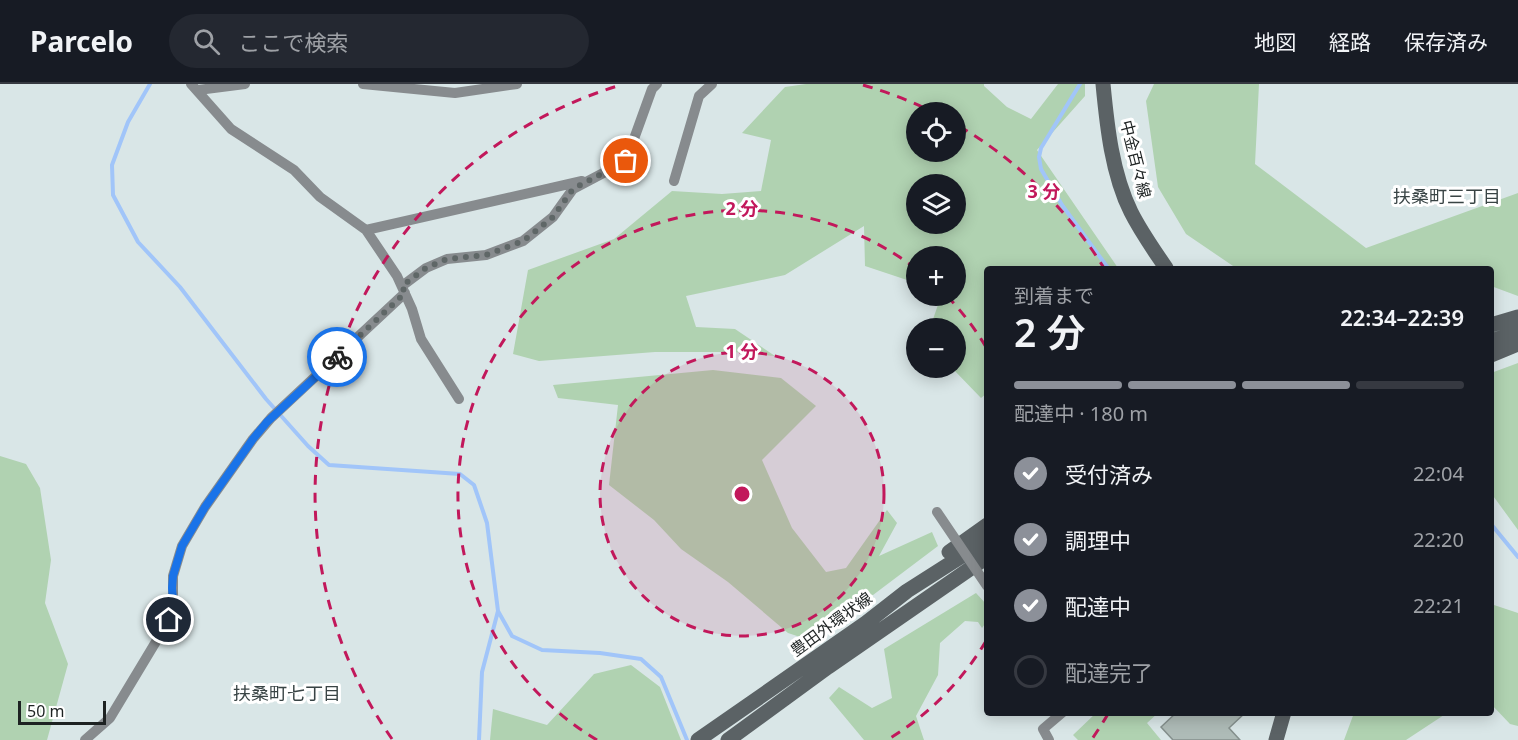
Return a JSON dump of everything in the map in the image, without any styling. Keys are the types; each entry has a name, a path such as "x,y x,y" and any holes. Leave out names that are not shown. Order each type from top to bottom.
{"street":[{"path":"194,87 246,84"},
{"path":"363,84 455,93 517,84"},
{"path":"85,740 110,718 169,620 173,599 173,576 182,546 253,439 271,418 426,268 447,259 486,255 523,241 553,217 573,189 626,161 652,89 657,84"},
{"path":"674,181 699,96 712,84"},
{"name":"中金百々線","path":"1102,84 1112,150 1123,190 1131,211 1165,266"},
{"path":"194,87 231,129 294,170 320,198 366,230 404,290 421,339 459,399"},
{"path":"366,230 595,178"},
{"path":"1494,316 1518,316"},
{"path":"1494,324 1518,316"},
{"path":"1494,340 1518,332"},
{"path":"1494,354 1518,344"},
{"path":"937,512 984,582"},
{"path":"907,591 947,554 984,527"},
{"name":"豊田外環状線","path":"728,740 907,591 984,547"},
{"name":"豊田外環状線","path":"698,740 824,661 984,547"},
{"path":"1049,740 1043,729 1058,716"},
{"path":"1276,740 1283,716"}],"green space":[{"path":"806,84 984,84 1007,107 1031,119 1058,84 1085,84 1085,96 1037,150 1117,266 984,266 984,396 981,398 962,378 966,378 966,318 933,318 938,306 966,306 966,246 906,246 906,280 865,266 864,226 785,275 686,296 696,327 735,329 775,356 734,352 655,352 539,361 513,354 528,270 614,239 672,191 722,194 761,191 771,140 742,133 785,87"},
{"path":"1154,84 1259,84 1255,164 1366,248 1518,193 1518,296 1494,287 1494,266 1233,266 1186,234 1158,187 1146,101"},
{"path":"1518,363 1518,530 1494,497 1494,372"},
{"path":"713,370 781,378 816,406 762,460 792,528 826,572 846,568 887,510 897,523 879,556 932,532 938,546 812,641 788,633 728,582 681,549 654,520 609,485 618,405 558,398 553,385"},
{"path":"0,456 26,464 40,488 51,560 45,603 68,664 47,740 0,740"},
{"path":"976,593 984,602 982,628 978,622 965,621 940,643 938,675 916,716 924,740 864,740 829,698 839,687 872,708 892,698 884,649"},
{"path":"1494,605 1518,613 1518,726 1510,724 1494,707"},
{"path":"631,665 660,687 681,740 490,740 493,709 547,725 594,674"},
{"path":"1093,716 1155,716 1147,723 1161,740 1078,740 1073,735"},
{"path":"1353,716 1442,716 1406,740 1344,740"}],"building":[{"path":"1173,716 1242,716 1229,728 1240,740 1173,740 1161,727"}],"waterway":[{"path":"150,84 128,122 112,165 113,195 138,242 180,287 266,399 308,446 329,465 460,474 474,485 487,523 498,611 512,636 542,650 600,653 641,659 661,677 687,740"},
{"path":"1080,84 1041,148 1039,157 1041,169 1062,205 1107,266"},
{"path":"1494,528 1518,557"},
{"path":"479,740 482,672 498,611"}],"way so far":[{"path":"337,357 405,293 402,286 426,268 460,256 486,255 523,241 553,217 573,189 626,161"}],"district":[{"name":"扶桑町三丁目","path":"1447,196"},
{"name":"扶桑町七丁目","path":"287,693"}],"route":[{"path":"169,620 175,567 182,546 205,507 267,422 337,357"}]}
